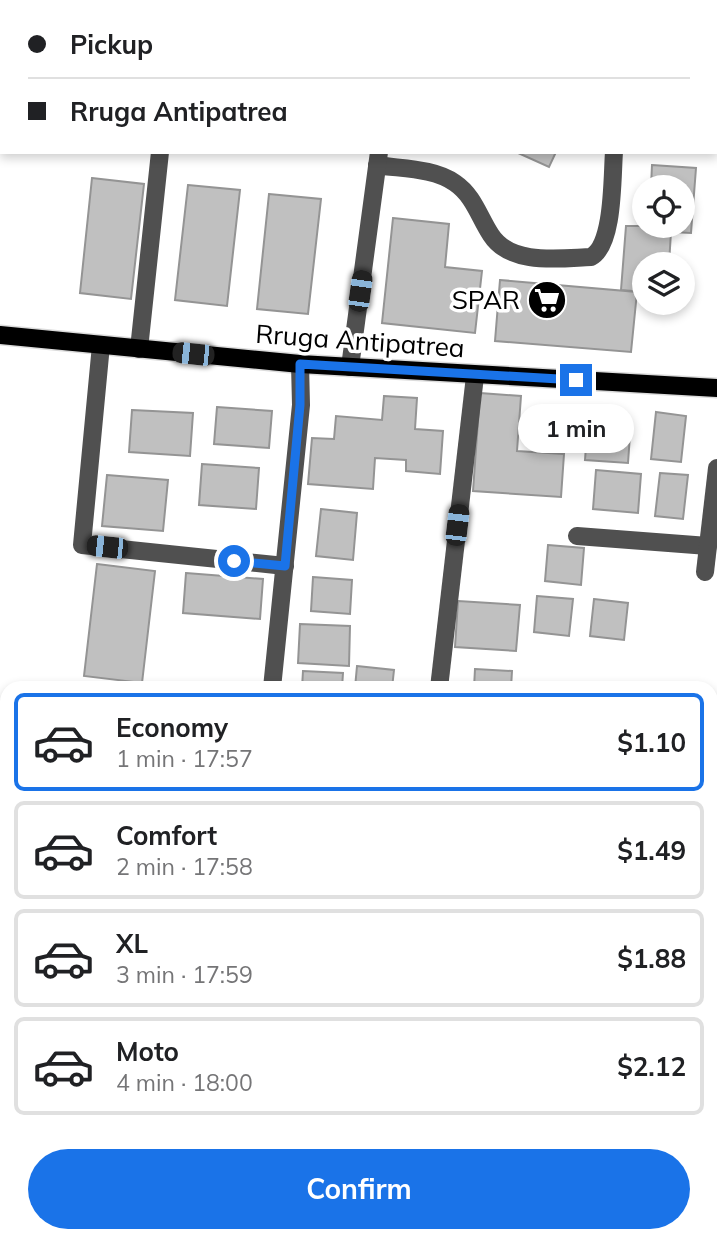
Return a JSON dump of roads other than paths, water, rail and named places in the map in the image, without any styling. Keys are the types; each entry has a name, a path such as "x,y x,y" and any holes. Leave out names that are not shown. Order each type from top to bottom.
{"main road":[{"name":"Rruga Antipatrea","path":"0,335 300,364 717,388"}],"street":[{"path":"139,349 160,154"},
{"path":"350,367 378,159 436,173 455,182 471,198 492,237 509,250 531,258 578,258 592,257 599,253 610,206 614,154"},
{"path":"101,345 82,545 285,566"},
{"path":"273,681 300,405 300,364"},
{"path":"440,681 475,376"},
{"path":"705,572 717,468"},
{"path":"577,536 708,546"}],"place":[{"name":"SPAR","path":"547,300"}]}
